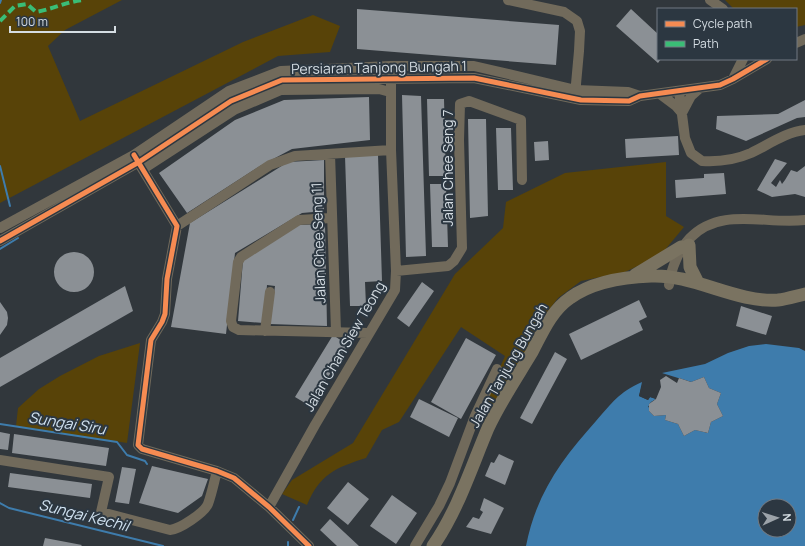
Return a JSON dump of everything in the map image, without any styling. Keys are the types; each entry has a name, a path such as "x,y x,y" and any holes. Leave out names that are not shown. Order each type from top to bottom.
{"main road":[{"path":"622,280 647,269 688,242 690,266 698,283"},
{"name":"Jalan Tanjung Bungah","path":"433,546 448,522 489,426 552,316 570,298 586,289 622,280 653,276 673,282"},
{"path":"673,282 698,283 763,299 778,300 805,294"},
{"path":"673,282 764,303 778,303 805,298"},
{"name":"Jalan Tanjung Bungah","path":"444,546 463,508 496,431 562,315 573,305 588,296 605,291 647,284 673,282"}],"street":[{"path":"508,0 564,12 577,21 580,31 575,95"},
{"path":"710,0 722,8"},
{"path":"733,79 742,60"},
{"name":"Persiaran Tanjong Bungah 1","path":"0,242 139,162 231,101 282,80 379,84 392,79 474,78 575,95 628,92 640,96 720,85 733,79 754,62"},
{"name":"Persiaran Tanjong Bungah 1","path":"0,228 139,162 229,91 281,71 391,66 474,66 575,95"},
{"name":"Jalan Chan Siew Teong","path":"269,508 368,333 395,290 396,271 391,150 391,66"},
{"name":"Persiaran Tanjong Bungah 1","path":"379,84 390,92"},
{"path":"682,113 691,96 700,88"},
{"path":"679,90 685,138 691,153 702,161 734,159 749,154 795,131 805,130"},
{"path":"660,94 670,101 682,113"},
{"name":"Jalan Chee Seng 7","path":"396,271 448,266 454,261 462,248 459,134 460,104 469,101 521,120 522,180"},
{"path":"177,226 270,166 295,156 391,150"},
{"name":"Jalan Chee Seng 11","path":"330,154 336,331"},
{"path":"139,162 177,226 167,279 165,314 151,340 138,445 142,449 217,471 242,484 309,546"},
{"path":"331,218 299,220 241,257 238,262 230,321 233,328 239,330 336,331 368,333"},
{"path":"673,282 688,242 704,226 720,221 743,219 785,221 805,220"},
{"path":"265,331 270,292"},
{"path":"415,546 439,506 450,483 475,416 497,369"},
{"path":"0,460 109,477 101,512 170,530 176,529 193,519 207,506 217,471"}],"shaded area":[{"path":"0,0 122,0 65,30 48,46 80,121 243,42 313,15 340,26 330,52 278,56 0,203"},
{"path":"725,0 805,0 805,25 797,27 797,8 733,8"},
{"path":"666,162 666,216 684,227 664,251 644,263 625,272 581,281 558,298 538,324 511,384 486,423 479,419 479,414 505,356 461,327 399,422 382,430 366,458 337,469 323,479 312,494 307,505 282,494 292,480 353,443 455,274 503,228 506,202 565,173"},
{"path":"140,343 127,443 16,426 18,408 39,389 60,376 99,356"}],"water":[{"path":"766,344 799,348 805,351 805,546 526,546 530,527 536,510 552,478 572,449 616,398 642,382 639,396 648,400 650,397 656,399 651,402 648,407 666,415 678,424 708,433 691,382 662,373 705,364 728,353 749,346"}],"pier":[{"path":"704,377 709,388 721,393 717,404 723,416 711,422 708,433 695,430 684,436 678,424 665,420 666,415 654,416 649,411 649,404 656,399 650,397 648,400 639,396 642,385 644,385 641,395 647,397 650,395 657,397 691,384 678,381 679,378 691,382"}],"building":[{"path":"357,9 559,25 556,65 357,49"},
{"path":"631,9 657,33 657,60 660,60 658,63 616,26"},
{"path":"402,95 421,96 426,256 406,257"},
{"path":"369,97 370,140 292,149 260,166 187,213 159,173 235,120 284,100"},
{"path":"427,99 444,99 446,176 429,176"},
{"path":"805,100 805,117 797,118 746,141 716,129 717,116 778,114"},
{"path":"468,119 486,119 488,216 470,218"},
{"path":"496,128 511,128 513,190 498,190"},
{"path":"678,136 679,155 626,158 625,139"},
{"path":"548,141 549,160 535,161 534,142"},
{"path":"378,155 382,281 365,282 366,306 350,306 345,156"},
{"path":"775,159 787,163 771,183 776,187 780,180 782,184 791,170 797,172 805,166 805,197 795,194 772,197 757,190"},
{"path":"324,160 324,211 302,213 235,253 226,334 171,327 190,223 288,162"},
{"path":"724,173 726,194 676,198 675,180 704,178 704,174"},
{"path":"430,184 446,184 448,247 432,247"},
{"path":"325,224 327,326 270,324 275,286 267,285 264,323 238,321 243,260 298,225"},
{"path":"78,252 85,255 91,261 94,272 93,280 85,289 78,292 70,292 63,289 55,280 54,268 57,261 66,253"},
{"path":"422,282 434,291 409,327 397,318"},
{"path":"125,286 133,311 0,387 0,358"},
{"path":"639,300 647,317 639,321 643,330 581,360 569,334"},
{"path":"0,302 7,312 8,318 7,325 0,335"},
{"path":"741,306 772,316 766,335 736,326"},
{"path":"333,335 348,345 310,406 295,397"},
{"path":"466,338 496,355 461,419 431,402"},
{"path":"555,352 567,359 532,424 520,418"},
{"path":"666,376 677,383 679,378 691,382 704,377 709,388 721,393 717,404 723,416 711,422 708,433 695,430 684,436 678,424 665,420 666,415 654,416 649,411 649,404 656,399 661,387 660,380"},
{"path":"419,399 458,418 449,437 410,417"},
{"path":"0,432 10,434 8,450 0,449"},
{"path":"14,434 109,448 106,466 12,453"},
{"path":"499,454 514,461 505,485 485,476 491,462 494,463"},
{"path":"152,466 208,479 202,496 178,513 139,503"},
{"path":"122,467 136,469 129,504 115,502"},
{"path":"10,473 92,484 90,498 8,487"},
{"path":"348,482 369,499 348,525 327,508"},
{"path":"392,495 417,513 396,544 370,526"},
{"path":"484,498 504,508 491,534 466,527 473,517 479,519 483,512 480,510"},
{"path":"330,519 359,546 337,546 320,530"},
{"path":"45,538 82,545 43,546"}],"waterway":[{"name":"Sungai Siru","path":"0,166 10,206"},
{"name":"Sungai Siru","path":"0,249 18,238"},
{"name":"Sungai Siru","path":"0,424 117,442 127,455 145,461 147,464"},
{"name":"Sungai Kechil","path":"0,503 9,508 163,546"},
{"name":"Sungai Kechil","path":"293,520 299,507"}],"marked path":[{"path":"0,21 15,6 27,4 36,12 85,0"}],"cycle path":[{"path":"0,241 139,162 231,101 282,80 474,78 581,100 629,101 640,96 720,85 765,60"},
{"path":"134,155 177,226 167,279 165,314 151,340 138,445 142,449 217,471 234,478 269,507 309,546"}]}
